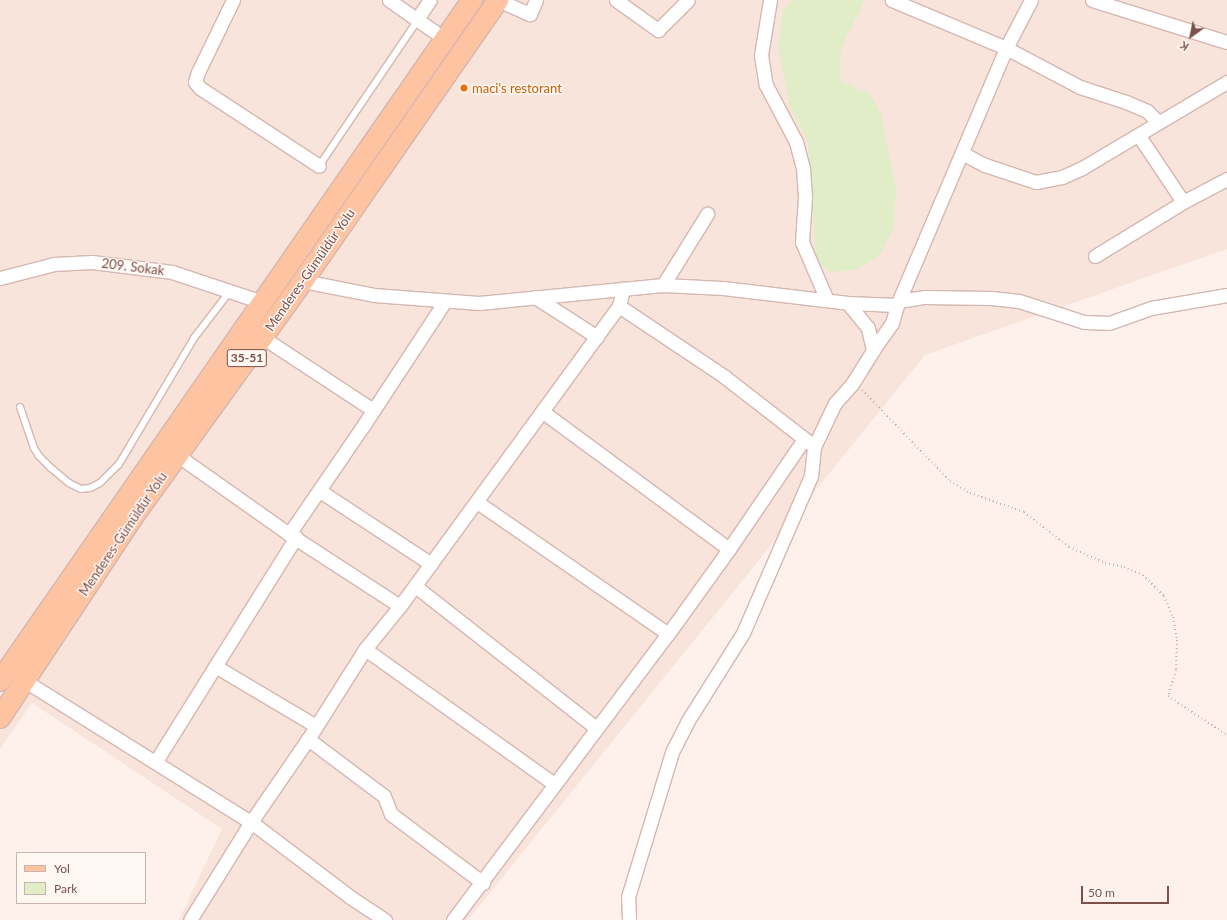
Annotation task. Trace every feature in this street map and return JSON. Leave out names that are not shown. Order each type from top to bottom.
[{"type":"main road","name":"Menderes-Gümüldür Yolu","points":[[0,681],[472,0]]},
{"type":"main road","name":"Menderes-Gümüldür Yolu","points":[[0,718],[133,517],[303,281],[498,0]]},
{"type":"street","points":[[233,0],[198,72],[195,82],[200,88],[319,166]]},
{"type":"street","points":[[389,0],[445,39]]},
{"type":"street","points":[[418,20],[430,0]]},
{"type":"street","points":[[498,0],[530,14],[536,0]]},
{"type":"street","points":[[616,0],[658,30],[688,0]]},
{"type":"street","points":[[770,0],[761,55],[766,85],[796,142],[803,168],[805,198],[802,242],[827,300]]},
{"type":"street","points":[[892,0],[1006,48],[1080,86],[1147,111],[1158,122]]},
{"type":"street","points":[[454,920],[809,443],[835,403],[852,384],[892,323],[898,303],[1006,48],[1031,0]]},
{"type":"street","points":[[1092,0],[1227,42]]},
{"type":"street","points":[[962,152],[984,165],[1036,182],[1062,177],[1082,168],[1139,136],[1158,122],[1227,82]]},
{"type":"street","points":[[1139,136],[1183,202]]},
{"type":"street","points":[[1096,256],[1183,202],[1227,179]]},
{"type":"street","points":[[663,286],[707,214]]},
{"type":"street","name":"209. Sokak","points":[[0,278],[54,264],[92,262],[172,272],[262,302]]},
{"type":"street","points":[[303,281],[374,295],[479,303],[622,288],[663,286],[723,288],[848,303],[898,303],[925,297],[991,298],[1019,301],[1084,322],[1109,323],[1151,308],[1227,295]]},
{"type":"street","points":[[190,920],[251,822],[308,739],[366,649],[400,606],[477,502],[619,306],[622,288]]},
{"type":"street","points":[[535,297],[597,337]]},
{"type":"street","points":[[156,762],[320,491],[445,301]]},
{"type":"street","points":[[848,303],[868,328],[873,350]]},
{"type":"street","points":[[619,306],[725,377],[809,443],[811,476],[743,633],[686,722],[672,752],[628,897],[629,920]]},
{"type":"street","points":[[262,337],[374,410]]},
{"type":"street","points":[[543,412],[729,549]]},
{"type":"street","points":[[177,455],[292,536],[400,606]]},
{"type":"street","points":[[320,491],[431,564]]},
{"type":"street","points":[[477,502],[668,634]]},
{"type":"street","points":[[415,586],[596,728]]},
{"type":"street","points":[[366,649],[554,784]]},
{"type":"street","points":[[215,666],[316,726]]},
{"type":"street","points":[[25,681],[251,822],[350,897],[385,920]]},
{"type":"street","points":[[308,739],[384,796],[391,814],[483,883]]},
{"type":"lane","points":[[319,166],[418,20]]},
{"type":"lane","points":[[20,407],[34,448],[39,456],[51,468],[69,483],[81,489],[90,488],[100,483],[119,464],[194,338],[230,291]]},
{"type":"path","points":[[852,384],[863,391],[950,481],[970,493],[1024,512],[1069,547],[1105,563],[1124,567],[1143,575],[1164,596],[1173,617],[1177,640],[1176,670],[1168,696],[1227,734]]},
{"type":"shaded area","points":[[0,0],[1227,0],[1227,249],[925,355],[468,920],[179,920],[222,829],[32,703],[0,749]]},
{"type":"green space","points":[[792,0],[865,0],[841,48],[840,80],[870,94],[882,116],[896,188],[894,227],[880,255],[856,270],[830,272],[816,260],[808,143],[790,106],[778,47],[783,11]]},
{"type":"place","name":"maci's restorant","points":[[464,88]]}]
